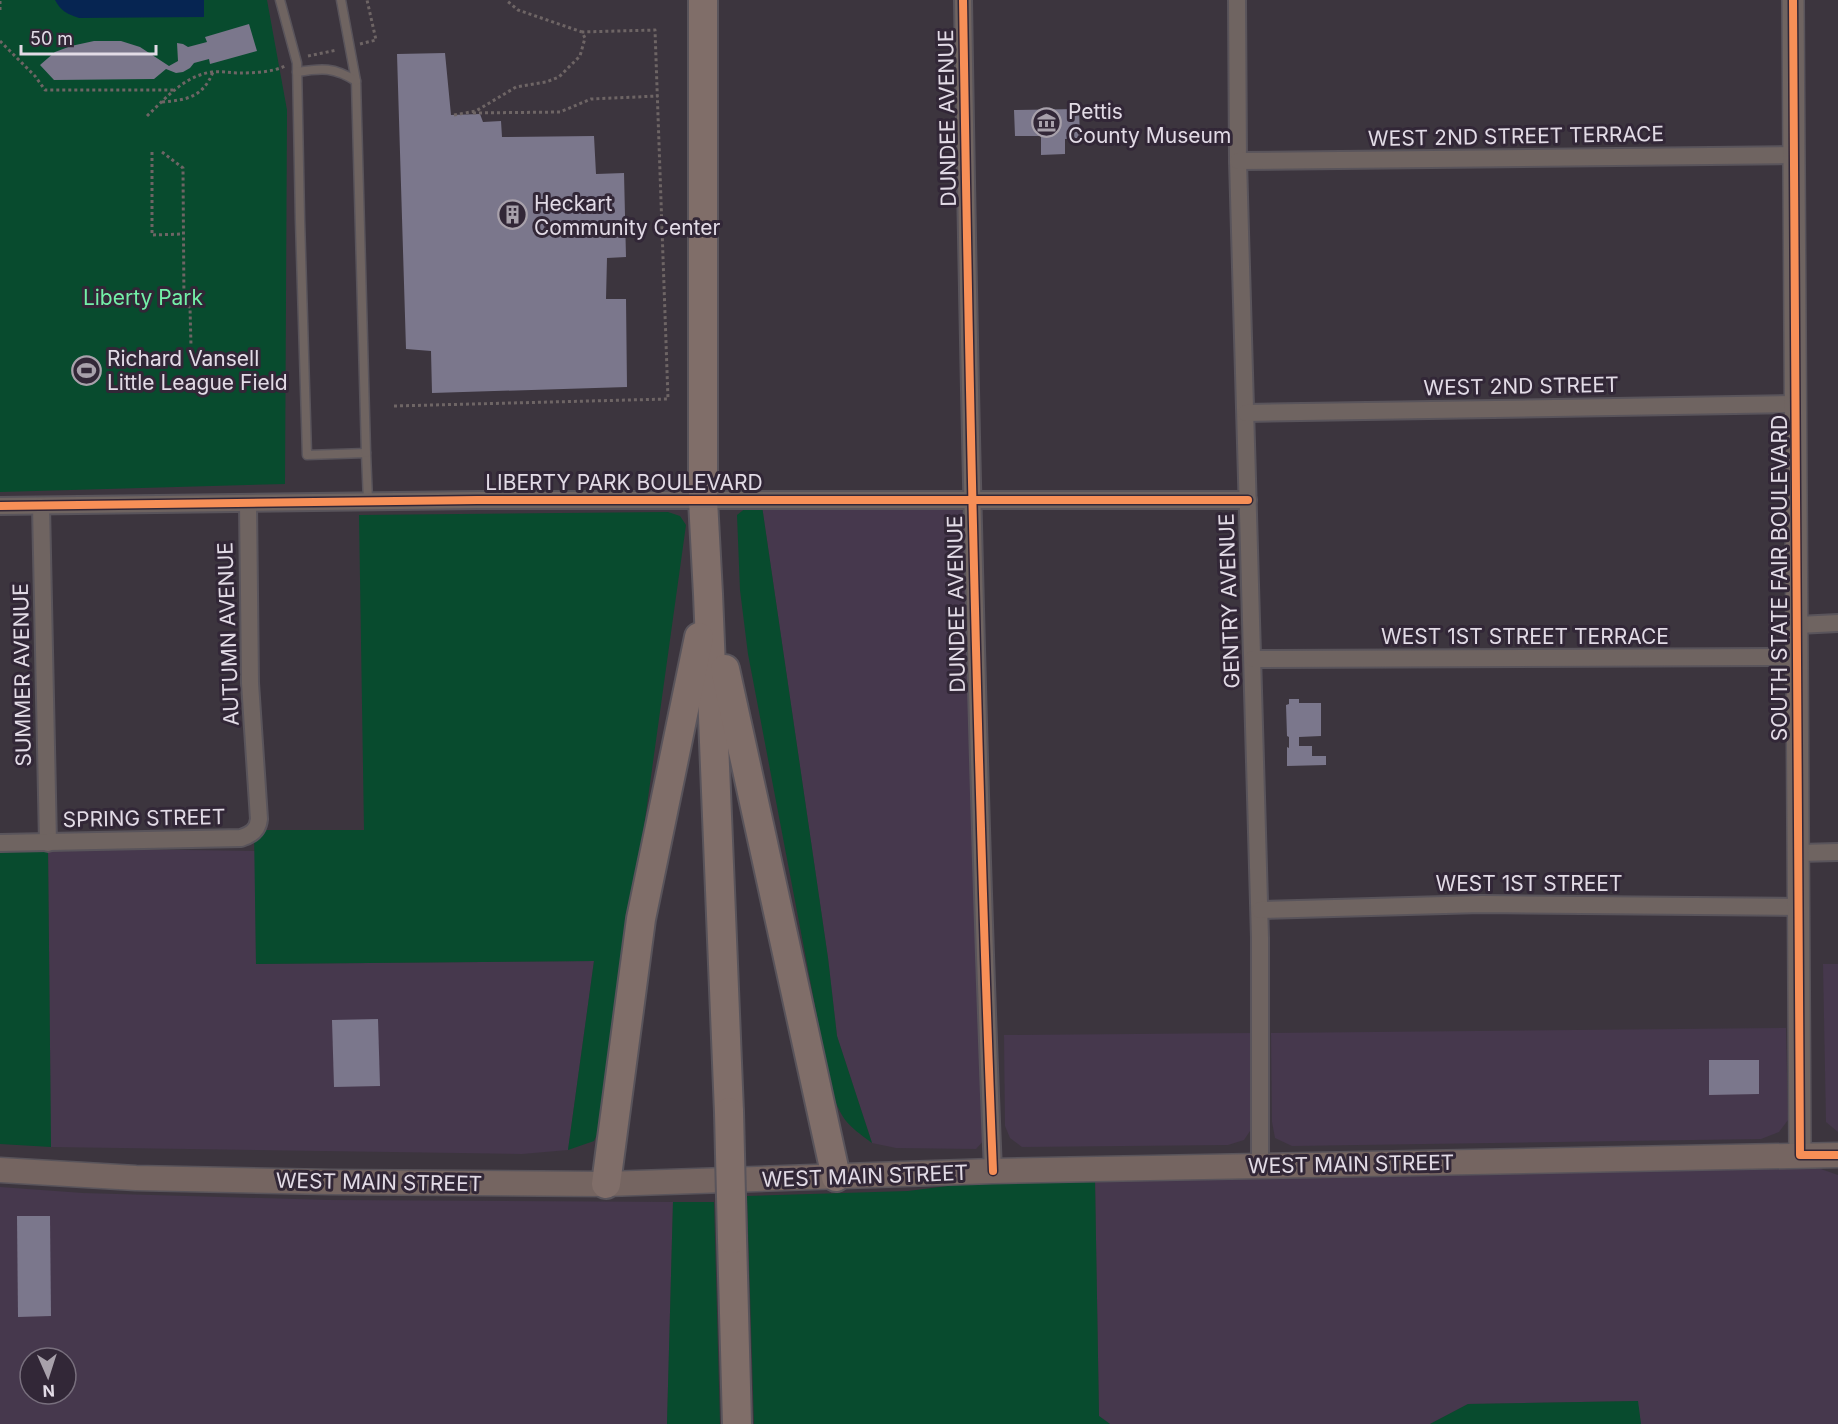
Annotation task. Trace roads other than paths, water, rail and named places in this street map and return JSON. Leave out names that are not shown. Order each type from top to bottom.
[{"type":"highway","points":[[703,0],[703,500],[729,1112],[737,1424]]},
{"type":"highway","points":[[708,594],[836,1177]]},
{"type":"highway","points":[[606,1184],[641,919],[708,594]]},
{"type":"main road","name":"WEST MAIN STREET","points":[[0,1170],[147,1178],[606,1184],[993,1171],[1838,1155]]},
{"type":"street","name":"DUNDEE AVENUE","points":[[963,0],[982,908],[993,1171]]},
{"type":"street","name":"GENTRY AVENUE","points":[[1237,0],[1238,161],[1260,910],[1260,1166]]},
{"type":"street","name":"SOUTH STATE FAIR BOULEVARD","points":[[1794,0],[1800,1155]]},
{"type":"street","name":"WEST 2ND STREET TERRACE","points":[[1238,161],[1795,155]]},
{"type":"street","name":"WEST 2ND STREET","points":[[1246,413],[1796,404]]},
{"type":"street","name":"LIBERTY PARK BOULEVARD","points":[[0,506],[368,501],[1248,500]]},
{"type":"street","name":"AUTUMN AVENUE","points":[[248,503],[250,683],[256,763]]},
{"type":"street","name":"SUMMER AVENUE","points":[[41,506],[48,843]]},
{"type":"street","points":[[1798,625],[1838,623]]},
{"type":"street","name":"WEST 1ST STREET TERRACE","points":[[1253,659],[1798,657]]},
{"type":"street","name":"SPRING STREET","points":[[0,843],[241,838],[248,836],[258,825],[259,819],[256,763]]},
{"type":"street","points":[[1798,853],[1838,852]]},
{"type":"street","name":"WEST 1ST STREET","points":[[1260,910],[1482,904],[1799,907]]},
{"type":"lane","points":[[280,0],[297,61],[307,455],[366,453]]},
{"type":"lane","points":[[341,0],[356,81],[368,501]]},
{"type":"lane","points":[[297,72],[316,69],[341,71],[356,81]]},
{"type":"water","points":[[55,0],[204,0],[204,17],[79,18],[65,12]]},
{"type":"place","name":"Pettis County Museum","points":[[1047,123]]},
{"type":"place","name":"Heckart Community Center","points":[[513,215]]},
{"type":"place","name":"Richard Vansell Little League Field","points":[[86,370]]},
{"type":"park label","name":"Liberty Park","points":[[143,297]]}]
